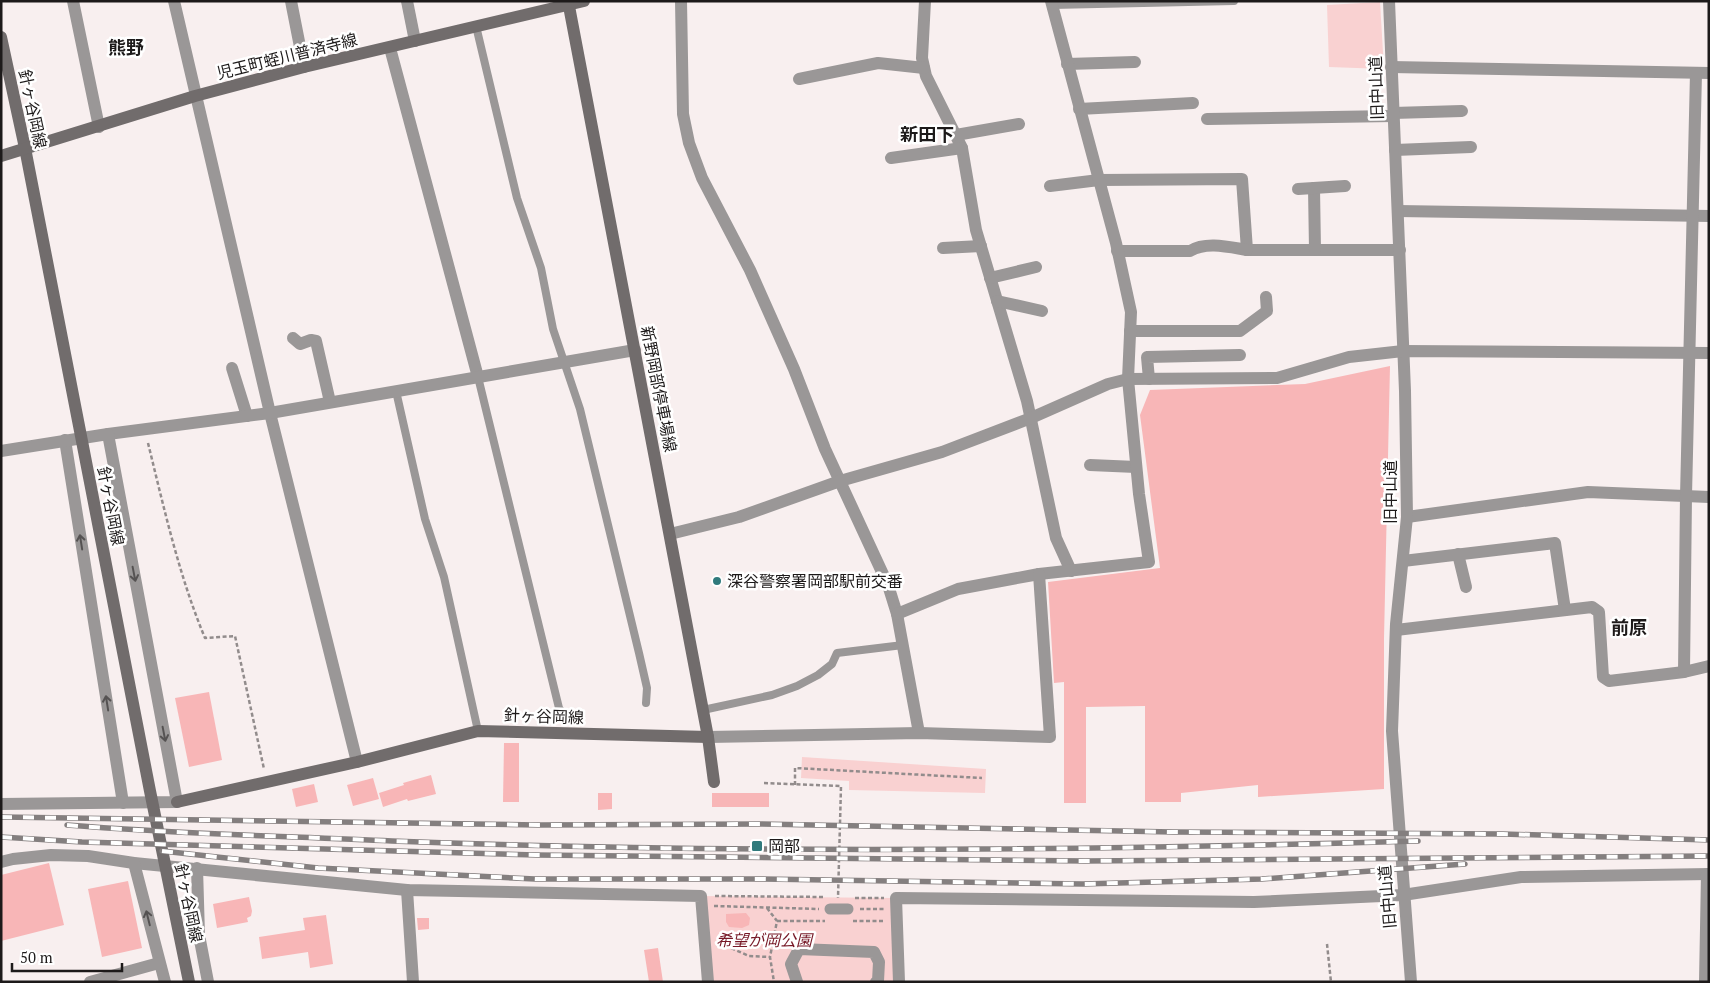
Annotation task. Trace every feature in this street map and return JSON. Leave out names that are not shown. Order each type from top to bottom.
[{"type":"main road","name":"児玉町蛭川普済寺線","points":[[1,156],[195,96],[304,67],[584,1]]},
{"type":"main road","name":"新野岡部停車場線","points":[[569,3],[703,710],[714,782]]},
{"type":"main road","name":"針ヶ谷岡線","points":[[1,37],[25,148],[80,438],[188,982]]},
{"type":"main road","name":"針ヶ谷岡線","points":[[177,802],[357,762],[478,731],[708,737]]},
{"type":"street","points":[[73,1],[99,127]]},
{"type":"street","points":[[174,1],[270,413],[357,762]]},
{"type":"street","points":[[291,1],[304,67]]},
{"type":"street","points":[[407,1],[415,41]]},
{"type":"street","points":[[681,1],[683,114],[689,143],[702,178],[750,270],[794,369],[825,449],[888,585],[897,614],[919,733]]},
{"type":"street","points":[[925,1],[922,58],[926,76],[962,148],[976,230],[1031,418],[1056,538],[1071,571]]},
{"type":"street","name":"旧中山道","points":[[1389,1],[1400,250],[1407,517],[1396,630],[1392,731],[1411,982]]},
{"type":"street","points":[[897,614],[958,589],[1039,574],[1149,562],[1136,467],[1128,380],[1131,312],[1117,251],[1051,3]]},
{"type":"street","points":[[390,48],[478,377]]},
{"type":"street","points":[[1068,64],[1135,62]]},
{"type":"street","points":[[798,78],[878,63],[924,68]]},
{"type":"street","points":[[1391,67],[1702,73],[1692,216],[1684,672]]},
{"type":"street","points":[[1080,109],[1193,103]]},
{"type":"street","points":[[1207,119],[1393,115],[1462,111]]},
{"type":"street","points":[[956,135],[1019,124]]},
{"type":"street","points":[[1395,150],[1471,147]]},
{"type":"street","points":[[891,158],[962,148]]},
{"type":"street","points":[[1050,186],[1098,180],[1242,179],[1247,250]]},
{"type":"street","points":[[1298,188],[1345,186]]},
{"type":"street","points":[[1314,188],[1315,250]]},
{"type":"street","points":[[1398,211],[1709,216]]},
{"type":"street","points":[[943,248],[981,246]]},
{"type":"street","points":[[1117,251],[1190,251],[1198,246],[1247,250],[1400,250]]},
{"type":"street","points":[[990,278],[1036,266]]},
{"type":"street","points":[[1130,331],[1240,331],[1267,311],[1266,297]]},
{"type":"street","points":[[997,300],[1042,311]]},
{"type":"street","points":[[293,338],[300,344],[311,340],[316,341],[330,402]]},
{"type":"street","points":[[1,451],[65,440],[270,413],[635,350]]},
{"type":"street","points":[[670,534],[738,517],[840,481],[942,452],[1031,418],[1108,384],[1128,380],[1278,378],[1349,358],[1403,351],[1709,353]]},
{"type":"street","points":[[1148,379],[1147,357],[1240,355]]},
{"type":"street","points":[[232,368],[247,416]]},
{"type":"street","points":[[1,804],[177,802],[108,434]]},
{"type":"street","points":[[65,440],[123,803]]},
{"type":"street","points":[[1090,465],[1136,467]]},
{"type":"street","points":[[1407,517],[1588,492],[1709,496]]},
{"type":"street","points":[[1403,561],[1555,543],[1565,610]]},
{"type":"street","points":[[1458,554],[1466,588]]},
{"type":"street","points":[[708,737],[919,733],[1050,737],[1039,574]]},
{"type":"street","points":[[1396,630],[1592,607],[1599,612],[1602,677],[1609,681],[1684,672],[1709,666]]},
{"type":"street","points":[[1,862],[51,855],[88,856],[134,863],[407,890],[701,901],[708,982]]},
{"type":"street","points":[[134,863],[164,982]]},
{"type":"street","points":[[197,868],[198,935],[208,982]]},
{"type":"street","points":[[899,982],[892,904],[1254,902],[1403,895],[1521,878],[1708,874],[1705,982]]},
{"type":"street","points":[[407,890],[413,982]]},
{"type":"street","points":[[797,982],[791,964],[799,949],[874,952],[879,962],[878,981],[876,982]]},
{"type":"street","points":[[90,982],[159,963]]},
{"type":"lane","points":[[1051,3],[1234,1]]},
{"type":"lane","points":[[476,26],[517,198],[541,268],[553,329],[580,409],[647,688],[646,703]]},
{"type":"lane","points":[[478,377],[559,708],[566,718]]},
{"type":"lane","points":[[396,391],[425,519],[444,577],[478,731]]},
{"type":"lane","points":[[703,710],[772,695],[797,686],[818,675],[832,664],[837,653],[903,645]]},
{"type":"path","points":[[145,429],[160,495],[191,602],[205,638],[235,636],[267,782]]},
{"type":"path","points":[[795,785],[795,768],[982,778]]},
{"type":"path","points":[[764,783],[841,786],[841,905]]},
{"type":"path","points":[[701,901],[841,905],[892,904]]},
{"type":"path","points":[[701,901],[767,908],[807,909]]},
{"type":"path","points":[[873,909],[892,904]]},
{"type":"path","points":[[767,908],[777,921],[770,957],[774,982]]},
{"type":"path","points":[[705,943],[724,945],[749,956],[770,957]]},
{"type":"path","points":[[1327,944],[1331,982]]},
{"type":"green space","points":[[1380,2],[1384,69],[1329,67],[1327,5]]},
{"type":"green space","points":[[802,757],[986,769],[985,793],[849,790],[849,781],[801,778]]},
{"type":"green space","name":"希望が岡公園","points":[[701,896],[896,898],[899,982],[707,982]]},
{"type":"building","points":[[1390,366],[1384,639],[1384,789],[1258,797],[1258,785],[1181,793],[1181,802],[1145,802],[1145,706],[1086,707],[1086,803],[1064,803],[1064,682],[1054,683],[1048,582],[1160,568],[1140,415],[1150,390],[1305,384]]},
{"type":"building","points":[[209,692],[222,760],[189,767],[175,698]]},
{"type":"building","points":[[504,743],[519,743],[519,802],[503,802]]},
{"type":"building","points":[[431,775],[436,794],[408,801],[407,799],[383,807],[379,793],[404,785],[403,783]]},
{"type":"building","points":[[373,778],[379,799],[353,806],[347,785]]},
{"type":"building","points":[[314,784],[318,802],[296,807],[292,789]]},
{"type":"building","points":[[598,793],[612,793],[612,809],[598,810]]},
{"type":"building","points":[[712,793],[769,793],[769,807],[712,807]]},
{"type":"building","points":[[49,863],[64,925],[1,941],[1,875]]},
{"type":"building","points":[[128,881],[142,948],[102,957],[88,889]]},
{"type":"building","points":[[249,897],[252,911],[251,916],[247,918],[248,922],[217,928],[213,904]]},
{"type":"building","points":[[746,913],[750,918],[749,925],[742,928],[729,927],[726,922],[726,914]]},
{"type":"building","points":[[326,915],[333,964],[310,968],[308,952],[262,959],[259,937],[305,930],[303,918]]},
{"type":"building","points":[[417,918],[429,918],[429,929],[418,930]]},
{"type":"building","points":[[658,948],[663,982],[649,982],[644,950]]},
{"type":"railway","points":[[1,817],[538,825],[761,824],[1173,832],[1503,834],[1709,840]]},
{"type":"railway","points":[[67,825],[189,833],[649,848],[1034,849],[1418,841]]},
{"type":"railway","points":[[1,837],[82,842],[536,855],[1085,861],[1709,856]]},
{"type":"railway","points":[[162,851],[318,868],[535,879],[763,879],[1083,884],[1262,879],[1465,864]]},
{"type":"place","name":"深谷警察署岡部駅前交番","points":[[717,581]]},
{"type":"place","name":"岡部","points":[[757,846]]},
{"type":"district","name":"熊野","points":[[126,47]]},
{"type":"district","name":"新田下","points":[[927,134]]},
{"type":"district","name":"前原","points":[[1629,627]]}]
